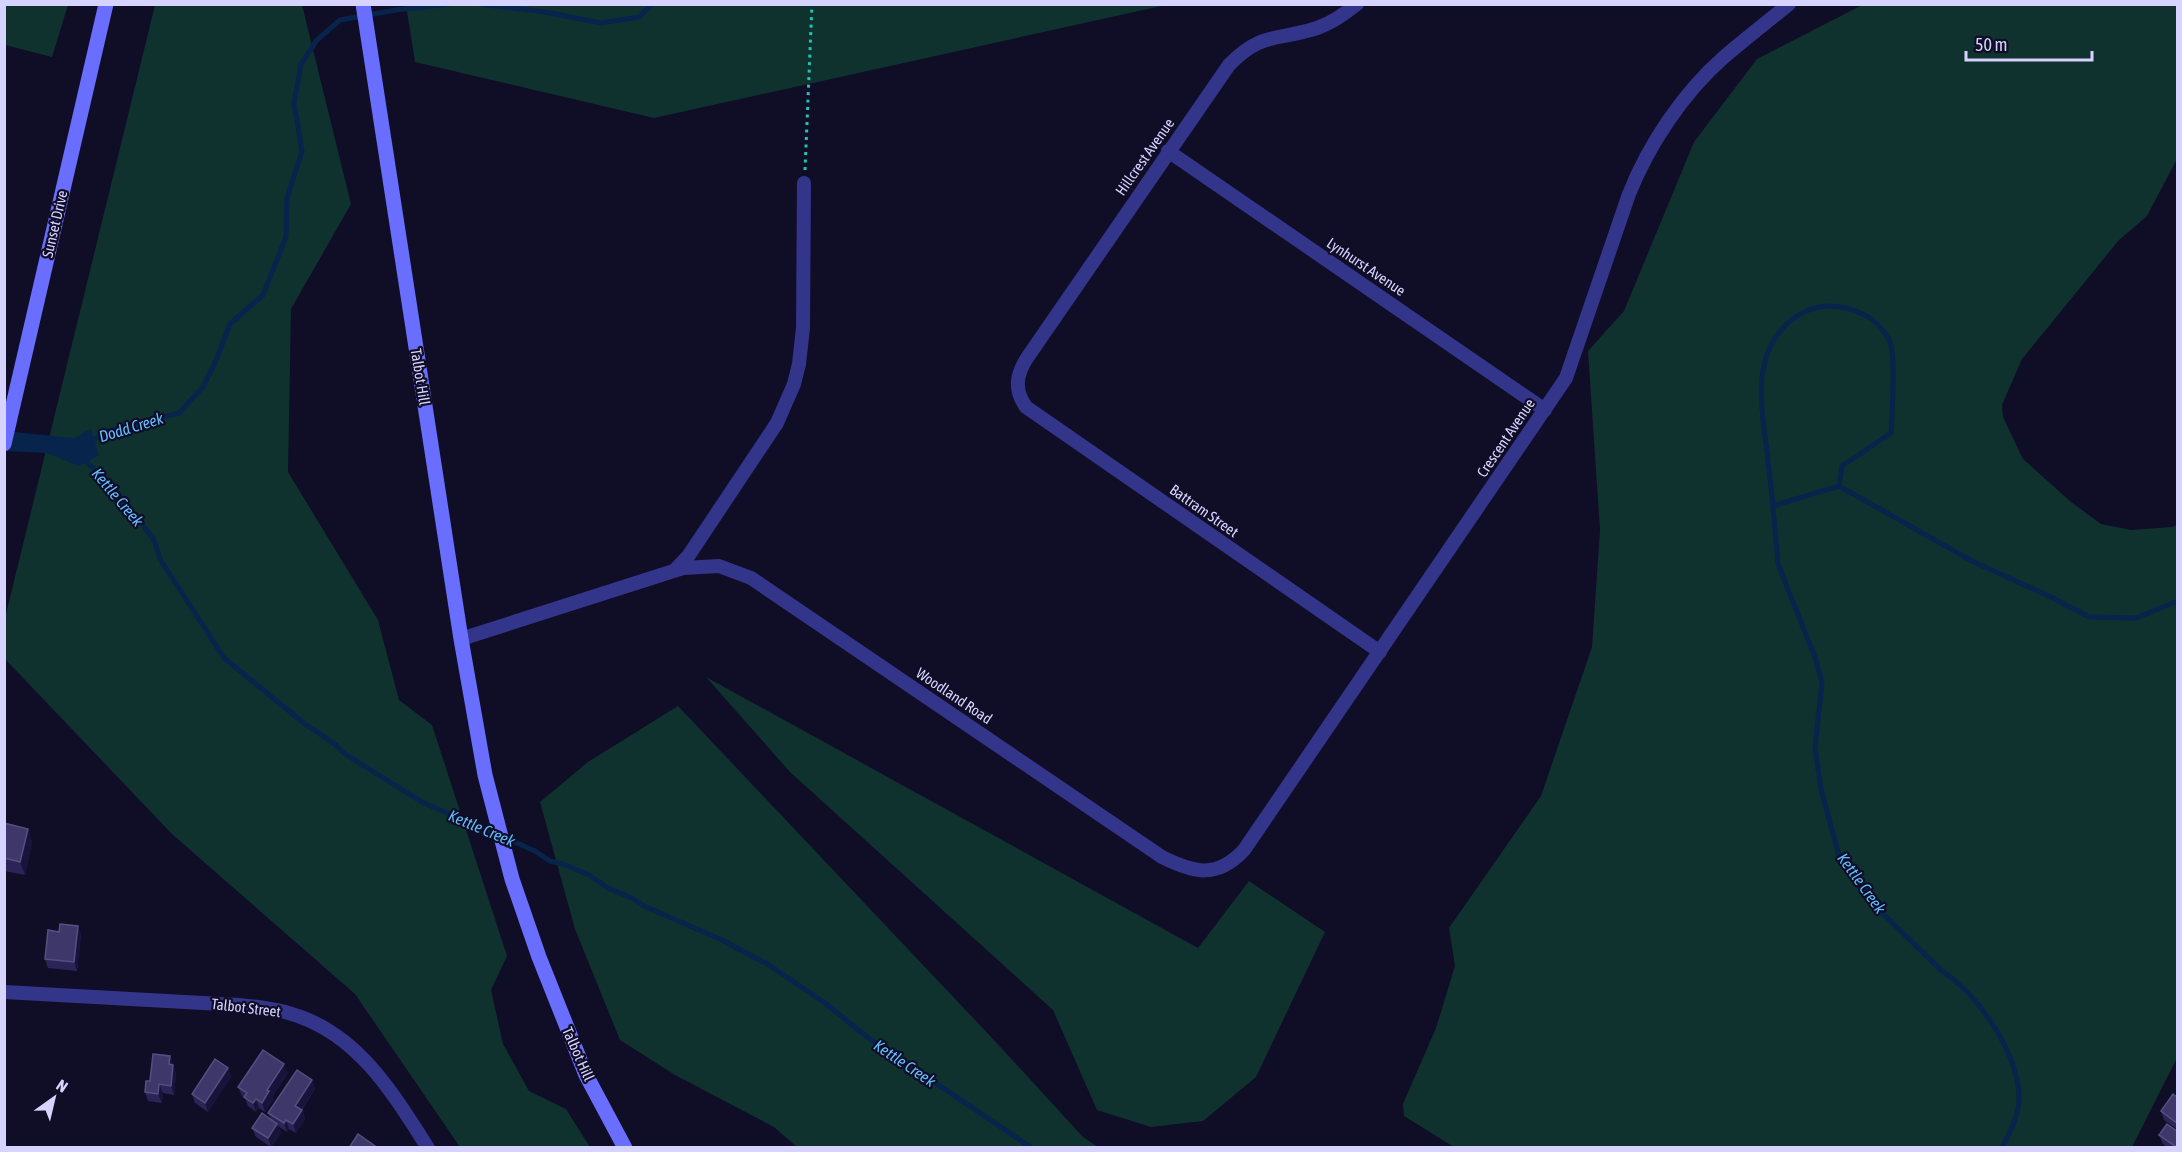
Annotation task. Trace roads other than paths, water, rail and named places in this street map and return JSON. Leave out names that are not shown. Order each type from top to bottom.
[{"type":"main road","name":"Sunset Drive","points":[[4,444],[106,4]]},
{"type":"main road","name":"Talbot Hill","points":[[363,4],[461,639],[487,784],[512,879],[539,957],[586,1075],[625,1148]]},
{"type":"street","name":"Hillcrest Avenue","points":[[1017,391],[1019,374],[1027,358],[1229,65],[1248,48],[1268,38],[1317,28],[1338,18],[1357,4]]},
{"type":"street","name":"Crescent Avenue","points":[[1208,871],[1228,865],[1244,850],[1566,378],[1629,194],[1652,148],[1674,114],[1722,58],[1789,4]]},
{"type":"street","name":"Lynhurst Avenue","points":[[1168,151],[1545,410]]},
{"type":"street","points":[[675,570],[689,555],[773,429],[792,390],[799,364],[803,328],[804,183]]},
{"type":"street","name":"Battram Street","points":[[1017,391],[1026,407],[1380,652]]},
{"type":"street","name":"Woodland Road","points":[[461,639],[675,570],[701,565],[719,566],[751,578],[1162,857],[1184,868],[1208,871]]},
{"type":"street","name":"Talbot Street","points":[[4,992],[239,1005],[298,1016],[328,1029],[358,1054],[392,1092],[428,1148]]},
{"type":"water","name":"Kettle Creek","points":[[91,429],[99,455],[79,466],[47,453],[5,451],[5,431],[74,438]]},
{"type":"waterway","name":"Dodd Creek","points":[[89,442],[117,428],[179,413],[203,387],[230,324],[263,295],[286,237],[287,198],[302,151],[294,103],[301,64],[317,40],[340,20],[396,10],[450,4]]},
{"type":"waterway","name":"Dodd Creek","points":[[479,4],[545,12],[601,23],[639,17],[652,4]]},
{"type":"waterway","name":"Kettle Creek","points":[[1773,506],[1761,399],[1765,359],[1777,335],[1786,325],[1807,311],[1831,306],[1858,312],[1877,324],[1890,342],[1893,359],[1891,433],[1842,466],[1839,486]]},
{"type":"waterway","name":"Kettle Creek","points":[[84,459],[123,499],[154,540],[160,559],[224,658],[345,754],[422,802],[497,835]]},
{"type":"waterway","name":"Kettle Creek","points":[[2002,1148],[2015,1118],[2019,1099],[2012,1063],[1994,1027],[1970,995],[1879,910],[1839,856],[1821,789],[1815,748],[1822,683],[1815,657],[1778,564],[1773,506],[1839,486],[1974,562],[2089,617],[2136,618],[2178,601]]},
{"type":"waterway","name":"Kettle Creek","points":[[506,838],[535,851],[550,861],[589,875],[608,888],[722,940],[769,965],[825,1003],[867,1037],[1032,1148]]}]
